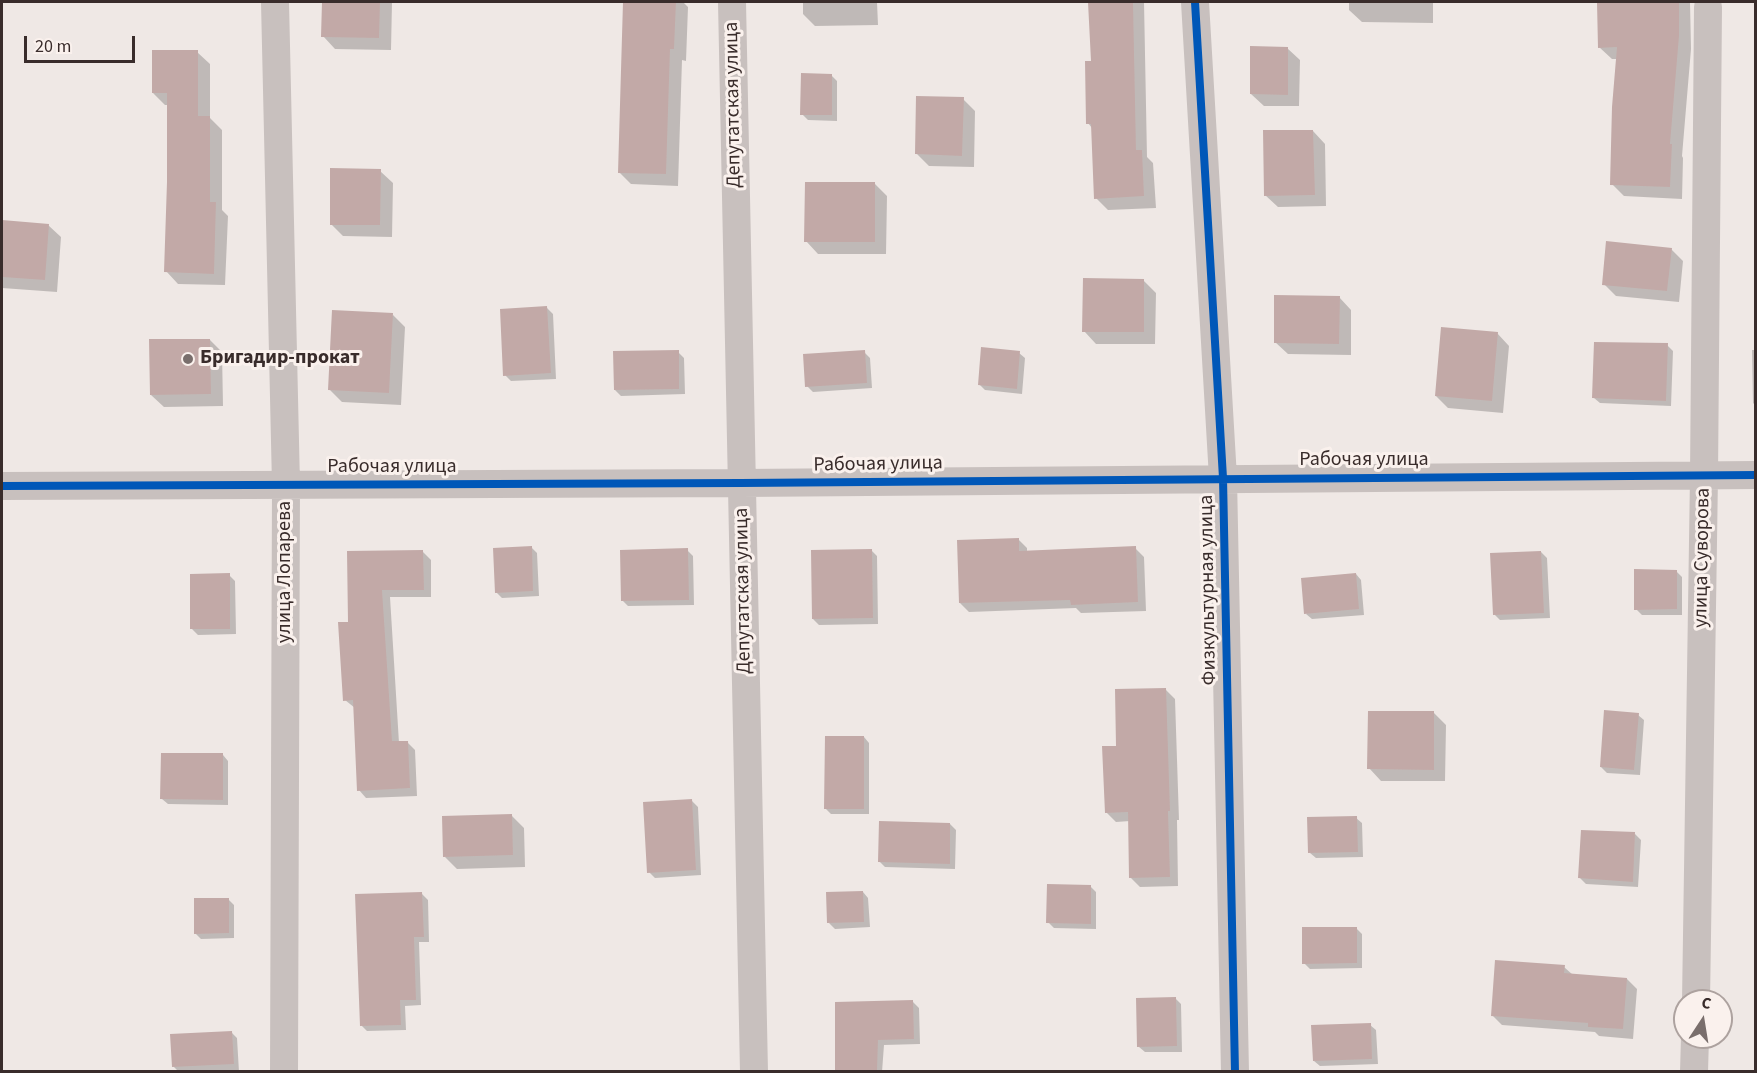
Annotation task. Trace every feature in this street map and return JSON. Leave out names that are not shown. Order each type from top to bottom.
[{"type":"street","name":"улица Лопарева","points":[[275,2],[286,485],[284,1071]]},
{"type":"street","name":"Депутатская улица","points":[[732,2],[754,1071]]},
{"type":"street","name":"Физкультурная улица","points":[[1195,2],[1223,478],[1235,1071]]},
{"type":"street","name":"улица Суворова","points":[[1696,989],[1708,7]]},
{"type":"street","name":"Рабочая улица","points":[[2,486],[1755,475]]},
{"type":"street","points":[[1694,1071],[1695,1049]]},
{"type":"building","points":[[322,2],[380,2],[379,38],[321,37]]},
{"type":"building","points":[[623,2],[676,2],[674,49],[670,49],[666,174],[618,173]]},
{"type":"building","points":[[1088,2],[1133,2],[1136,150],[1142,150],[1144,196],[1094,199],[1091,124],[1086,124],[1085,61],[1091,61]]},
{"type":"building","points":[[1597,2],[1679,2],[1679,36],[1670,144],[1672,144],[1670,187],[1610,185],[1612,107],[1617,47],[1598,48]]},
{"type":"building","points":[[1250,46],[1288,47],[1288,95],[1250,94]]},
{"type":"building","points":[[152,50],[198,50],[198,116],[210,116],[210,202],[216,202],[214,274],[164,272],[167,93],[152,93]]},
{"type":"building","points":[[801,73],[832,74],[832,115],[800,115]]},
{"type":"building","points":[[916,96],[964,97],[962,156],[915,154]]},
{"type":"building","points":[[1263,130],[1313,130],[1315,195],[1264,196]]},
{"type":"building","points":[[330,168],[381,169],[380,225],[330,225]]},
{"type":"building","points":[[805,182],[875,182],[875,242],[804,242]]},
{"type":"building","points":[[2,220],[49,224],[45,280],[2,277]]},
{"type":"building","points":[[1606,241],[1672,248],[1667,291],[1602,285]]},
{"type":"building","points":[[1083,278],[1144,279],[1144,332],[1082,332]]},
{"type":"building","points":[[1274,295],[1340,296],[1339,344],[1274,343]]},
{"type":"building","points":[[547,306],[551,373],[503,376],[500,309]]},
{"type":"building","points":[[332,310],[393,313],[389,393],[328,390]]},
{"type":"building","points":[[1441,327],[1498,332],[1492,401],[1435,396]]},
{"type":"building","points":[[149,339],[210,339],[211,394],[150,395]]},
{"type":"building","points":[[1594,342],[1668,343],[1666,401],[1592,398]]},
{"type":"building","points":[[981,347],[1020,351],[1017,389],[978,385]]},
{"type":"building","points":[[679,350],[679,389],[614,390],[613,351]]},
{"type":"building","points":[[865,350],[867,383],[805,387],[803,354]]},
{"type":"building","points":[[1019,538],[1019,551],[1136,546],[1138,602],[1071,605],[1070,600],[959,603],[957,540]]},
{"type":"building","points":[[532,546],[533,591],[495,593],[493,548]]},
{"type":"building","points":[[688,548],[689,600],[621,601],[620,550]]},
{"type":"building","points":[[872,549],[873,618],[812,619],[811,550]]},
{"type":"building","points":[[423,550],[424,590],[382,590],[392,741],[408,741],[410,788],[357,791],[353,700],[343,701],[338,622],[348,622],[347,551]]},
{"type":"building","points":[[1541,551],[1544,613],[1493,615],[1490,553]]},
{"type":"building","points":[[1634,569],[1677,570],[1677,609],[1634,610]]},
{"type":"building","points":[[230,573],[230,629],[190,629],[190,574]]},
{"type":"building","points":[[1356,573],[1359,609],[1304,614],[1301,578]]},
{"type":"building","points":[[1166,688],[1170,877],[1129,878],[1128,812],[1105,813],[1102,746],[1116,746],[1115,689]]},
{"type":"building","points":[[1604,710],[1639,713],[1634,770],[1600,767]]},
{"type":"building","points":[[1368,711],[1434,711],[1434,770],[1367,769]]},
{"type":"building","points":[[825,736],[864,736],[864,809],[824,809]]},
{"type":"building","points":[[161,753],[223,753],[223,800],[160,799]]},
{"type":"building","points":[[692,799],[696,870],[647,873],[643,802]]},
{"type":"building","points":[[512,814],[513,855],[443,857],[442,816]]},
{"type":"building","points":[[1357,816],[1358,852],[1308,853],[1307,817]]},
{"type":"building","points":[[879,821],[950,823],[950,864],[878,862]]},
{"type":"building","points":[[1581,830],[1635,832],[1633,882],[1578,878]]},
{"type":"building","points":[[1047,884],[1091,885],[1091,924],[1046,923]]},
{"type":"building","points":[[863,891],[864,922],[827,923],[826,892]]},
{"type":"building","points":[[422,892],[424,937],[414,937],[416,1000],[400,1000],[401,1025],[360,1026],[355,894]]},
{"type":"building","points":[[194,898],[229,898],[229,933],[194,934]]},
{"type":"building","points":[[1302,927],[1357,927],[1357,963],[1302,964]]},
{"type":"building","points":[[1495,960],[1565,965],[1564,973],[1627,978],[1623,1029],[1588,1027],[1588,1023],[1491,1016]]},
{"type":"building","points":[[1176,997],[1177,1046],[1137,1047],[1136,998]]},
{"type":"building","points":[[913,1000],[914,1039],[878,1040],[877,1071],[835,1071],[835,1002]]},
{"type":"building","points":[[1371,1023],[1372,1059],[1313,1061],[1311,1025]]},
{"type":"building","points":[[232,1031],[234,1064],[172,1067],[170,1034]]},
{"type":"cycle path","points":[[1195,2],[1223,478],[1235,1072]]},
{"type":"cycle path","points":[[2,486],[1756,475]]},
{"type":"place","name":"Бригадир-прокат","points":[[188,359]]}]
